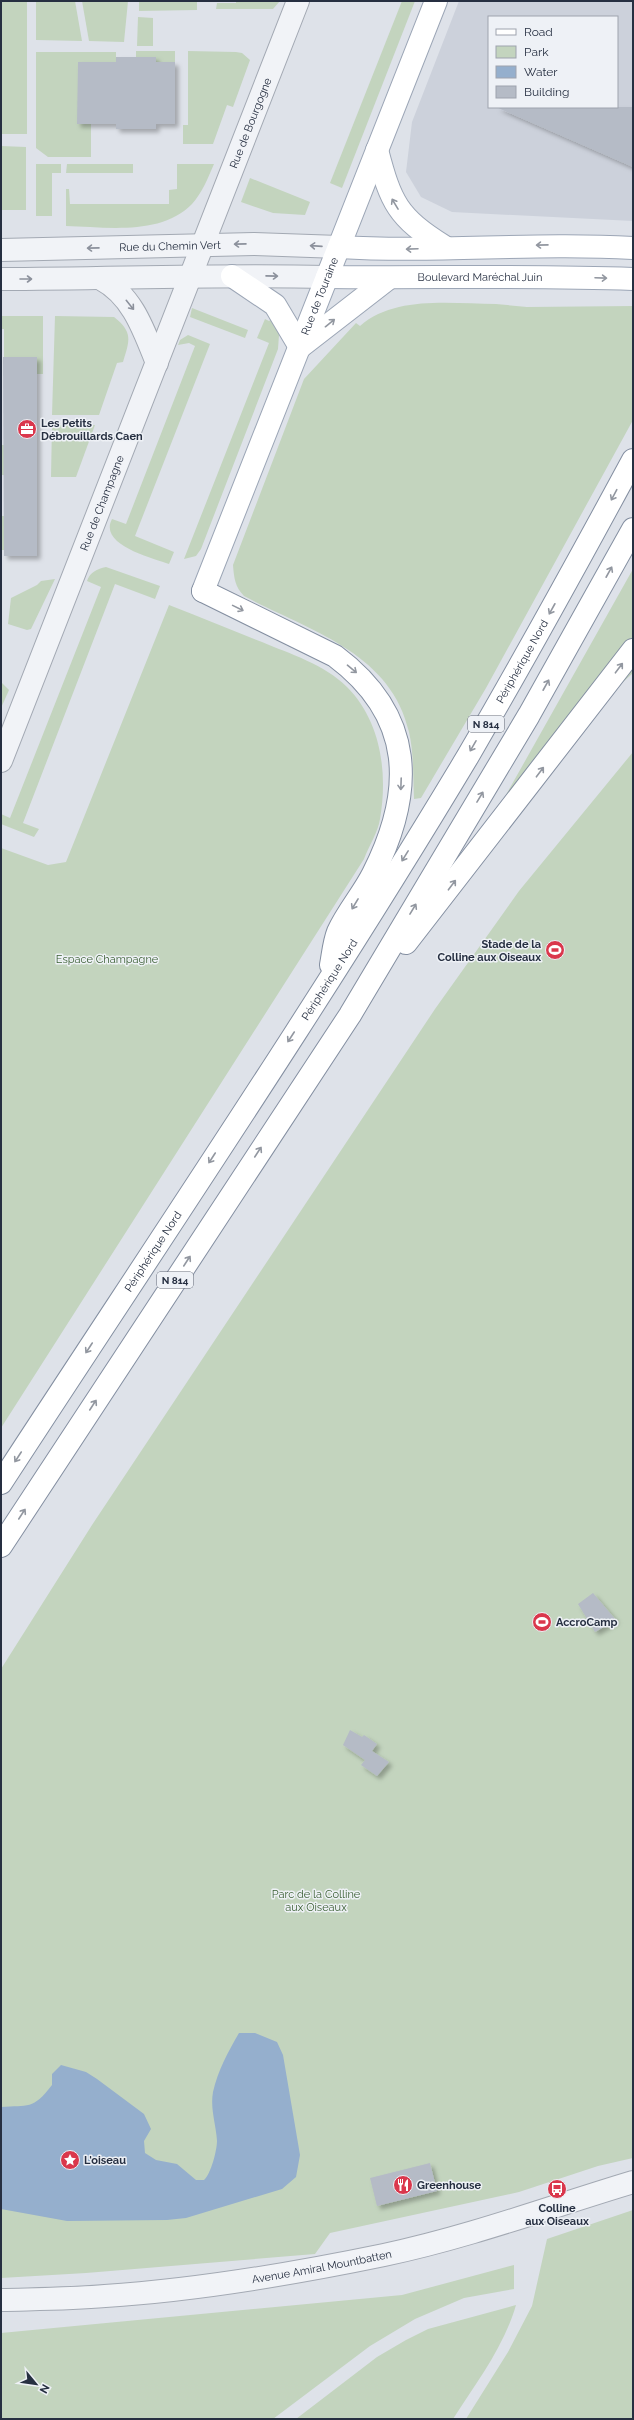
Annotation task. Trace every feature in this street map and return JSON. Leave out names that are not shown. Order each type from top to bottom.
[{"type":"main road","name":"Rue de Touraine","points":[[327,981],[338,932],[372,875],[392,832],[401,794],[402,774],[394,728],[372,689],[355,671],[335,656],[203,591],[436,1]]},
{"type":"main road","points":[[377,150],[390,194],[401,213],[416,228],[445,248]]},
{"type":"main road","points":[[339,247],[377,249],[581,244],[633,248]]},
{"type":"main road","points":[[232,276],[275,305],[300,347],[389,278]]},
{"type":"main road","name":"Boulevard Maréchal Juin","points":[[327,277],[389,278],[569,276],[633,279]]},
{"type":"main road","name":"Périphérique Nord","points":[[1,1483],[327,981],[467,757],[553,607],[633,460]]},
{"type":"main road","name":"N 814","points":[[1,1546],[350,1015],[529,715],[633,529]]},
{"type":"main road","points":[[350,1015],[633,650]]},
{"type":"street","name":"Rue de Bourgogne","points":[[202,245],[298,1]]},
{"type":"street","name":"Rue du Chemin Vert","points":[[1,250],[293,244],[339,247]]},
{"type":"street","name":"Rue de Champagne","points":[[1,761],[202,245]]},
{"type":"street","points":[[1,279],[101,279],[190,275],[327,277]]},
{"type":"street","points":[[101,279],[113,286],[134,310],[157,363]]},
{"type":"street","name":"Avenue Amiral Mountbatten","points":[[1,2300],[105,2296],[280,2275],[385,2254],[556,2208],[633,2182]]},
{"type":"shaded area","points":[[459,1],[633,1],[633,221],[452,212],[421,197],[406,172],[412,122]]},
{"type":"green space","points":[[1,1],[27,1],[27,134],[1,134]]},
{"type":"green space","points":[[36,1],[75,1],[82,41],[36,40]]},
{"type":"green space","points":[[82,1],[128,1],[124,42],[89,41]]},
{"type":"green space","points":[[139,1],[197,1],[197,10],[139,11]]},
{"type":"green space","points":[[236,1],[280,1],[273,9],[216,9],[217,3],[236,3]]},
{"type":"green space","points":[[402,1],[415,1],[342,188],[330,183]]},
{"type":"green space","points":[[138,17],[153,18],[153,46],[137,46]]},
{"type":"green space","points":[[136,51],[175,51],[175,62],[156,62],[136,57]]},
{"type":"green space","points":[[188,51],[236,52],[242,53],[250,60],[233,107],[227,105],[213,144],[183,144],[183,125],[188,125]]},
{"type":"green space","points":[[36,52],[116,52],[116,62],[91,124],[91,157],[48,157],[36,148]]},
{"type":"green space","points":[[1,146],[26,147],[26,210],[1,210]]},
{"type":"green space","points":[[36,164],[61,164],[61,173],[52,173],[52,216],[36,216]]},
{"type":"green space","points":[[67,164],[133,164],[133,173],[66,173]]},
{"type":"green space","points":[[177,164],[214,164],[199,195],[192,204],[179,214],[165,221],[132,227],[115,228],[66,226],[66,189],[69,189],[70,204],[169,204],[169,190],[177,189]]},
{"type":"green space","points":[[250,178],[310,202],[305,215],[273,213],[241,202]]},
{"type":"green space","points":[[425,303],[496,304],[527,307],[633,306],[633,420],[486,688],[421,798],[414,799],[411,740],[399,705],[385,682],[366,663],[344,647],[320,633],[244,596],[236,582],[233,565],[304,379],[356,323],[360,326],[374,316],[390,309],[407,305]]},
{"type":"green space","points":[[192,308],[248,330],[245,338],[190,317]]},
{"type":"green space","points":[[1,316],[43,316],[43,374],[37,374],[37,357],[4,357],[4,329],[1,329]]},
{"type":"green space","points":[[55,316],[114,317],[120,322],[127,332],[128,342],[123,362],[117,363],[99,415],[52,415]]},
{"type":"green space","points":[[275,316],[280,321],[278,349],[201,549],[196,556],[184,559],[269,343],[257,338],[265,319],[269,321]]},
{"type":"green space","points":[[188,335],[210,344],[135,536],[174,552],[169,564],[129,549],[113,536],[110,528],[112,519],[126,524],[195,346],[189,343],[178,345],[180,340]]},
{"type":"green space","points":[[52,425],[95,425],[76,477],[51,477]]},
{"type":"green space","points":[[1,445],[4,445],[4,475],[1,475]]},
{"type":"green space","points":[[1,516],[4,516],[4,550],[1,550]]},
{"type":"green space","points":[[106,567],[160,586],[155,599],[115,584],[23,823],[39,829],[34,837],[1,824],[1,814],[10,818],[101,587],[87,581],[88,578],[94,571]]},
{"type":"green space","points":[[633,569],[633,673],[560,739],[502,802]]},
{"type":"green space","points":[[55,579],[31,629],[27,630],[8,624],[11,598],[37,585],[41,581]]},
{"type":"green space","name":"Espace Champagne","points":[[169,605],[306,660],[328,672],[347,687],[359,701],[368,716],[379,748],[383,784],[379,824],[364,859],[1,1428],[1,848],[48,865],[66,862]]},
{"type":"green space","points":[[1,682],[9,690],[1,708]]},
{"type":"green space","name":"Parc de la Colline aux Oiseaux","points":[[633,752],[633,2158],[598,2166],[519,2192],[330,2233],[315,2254],[86,2273],[1,2278],[1,1669],[92,1525],[435,1009],[519,891]]},
{"type":"green space","points":[[633,2210],[633,2419],[466,2419],[508,2352],[532,2306],[547,2239]]},
{"type":"green space","points":[[514,2265],[514,2289],[464,2298],[415,2319],[370,2346],[273,2419],[1,2419],[1,2333],[402,2295]]},
{"type":"green space","points":[[516,2305],[511,2320],[497,2350],[453,2419],[296,2419],[377,2357],[406,2340],[428,2329]]},
{"type":"water","points":[[239,2033],[255,2033],[277,2042],[283,2055],[300,2155],[296,2177],[282,2189],[186,2218],[167,2220],[67,2221],[1,2209],[1,2107],[30,2105],[40,2099],[52,2085],[52,2074],[61,2065],[86,2072],[144,2114],[151,2129],[144,2141],[145,2153],[156,2160],[177,2164],[196,2180],[204,2180],[207,2177],[211,2167],[217,2145],[212,2104],[213,2092],[227,2054]]},
{"type":"building","points":[[116,57],[156,57],[156,62],[175,62],[175,124],[156,124],[156,129],[116,129],[116,124],[77,124],[78,62],[116,62]]},
{"type":"building","points":[[633,107],[633,167],[498,108]]},
{"type":"building","points":[[3,357],[37,357],[37,556],[4,556]]},
{"type":"building","points":[[593,1593],[616,1620],[595,1632],[578,1604]]},
{"type":"building","points":[[350,1730],[362,1737],[364,1735],[377,1744],[372,1751],[389,1762],[377,1776],[361,1765],[365,1760],[343,1745]]},
{"type":"building","name":"Greenhouse","points":[[430,2163],[437,2191],[377,2206],[370,2178]]},
{"type":"place","name":"Les Petits Débrouillards Caen","points":[[27,429]]},
{"type":"place","name":"Stade de la Colline aux Oiseaux","points":[[555,950]]},
{"type":"place","name":"AccroCamp","points":[[542,1622]]},
{"type":"place","name":"L'oiseau","points":[[70,2160]]},
{"type":"place","name":"Greenhouse","points":[[403,2185]]},
{"type":"place","name":"Colline aux Oiseaux","points":[[557,2189]]}]
